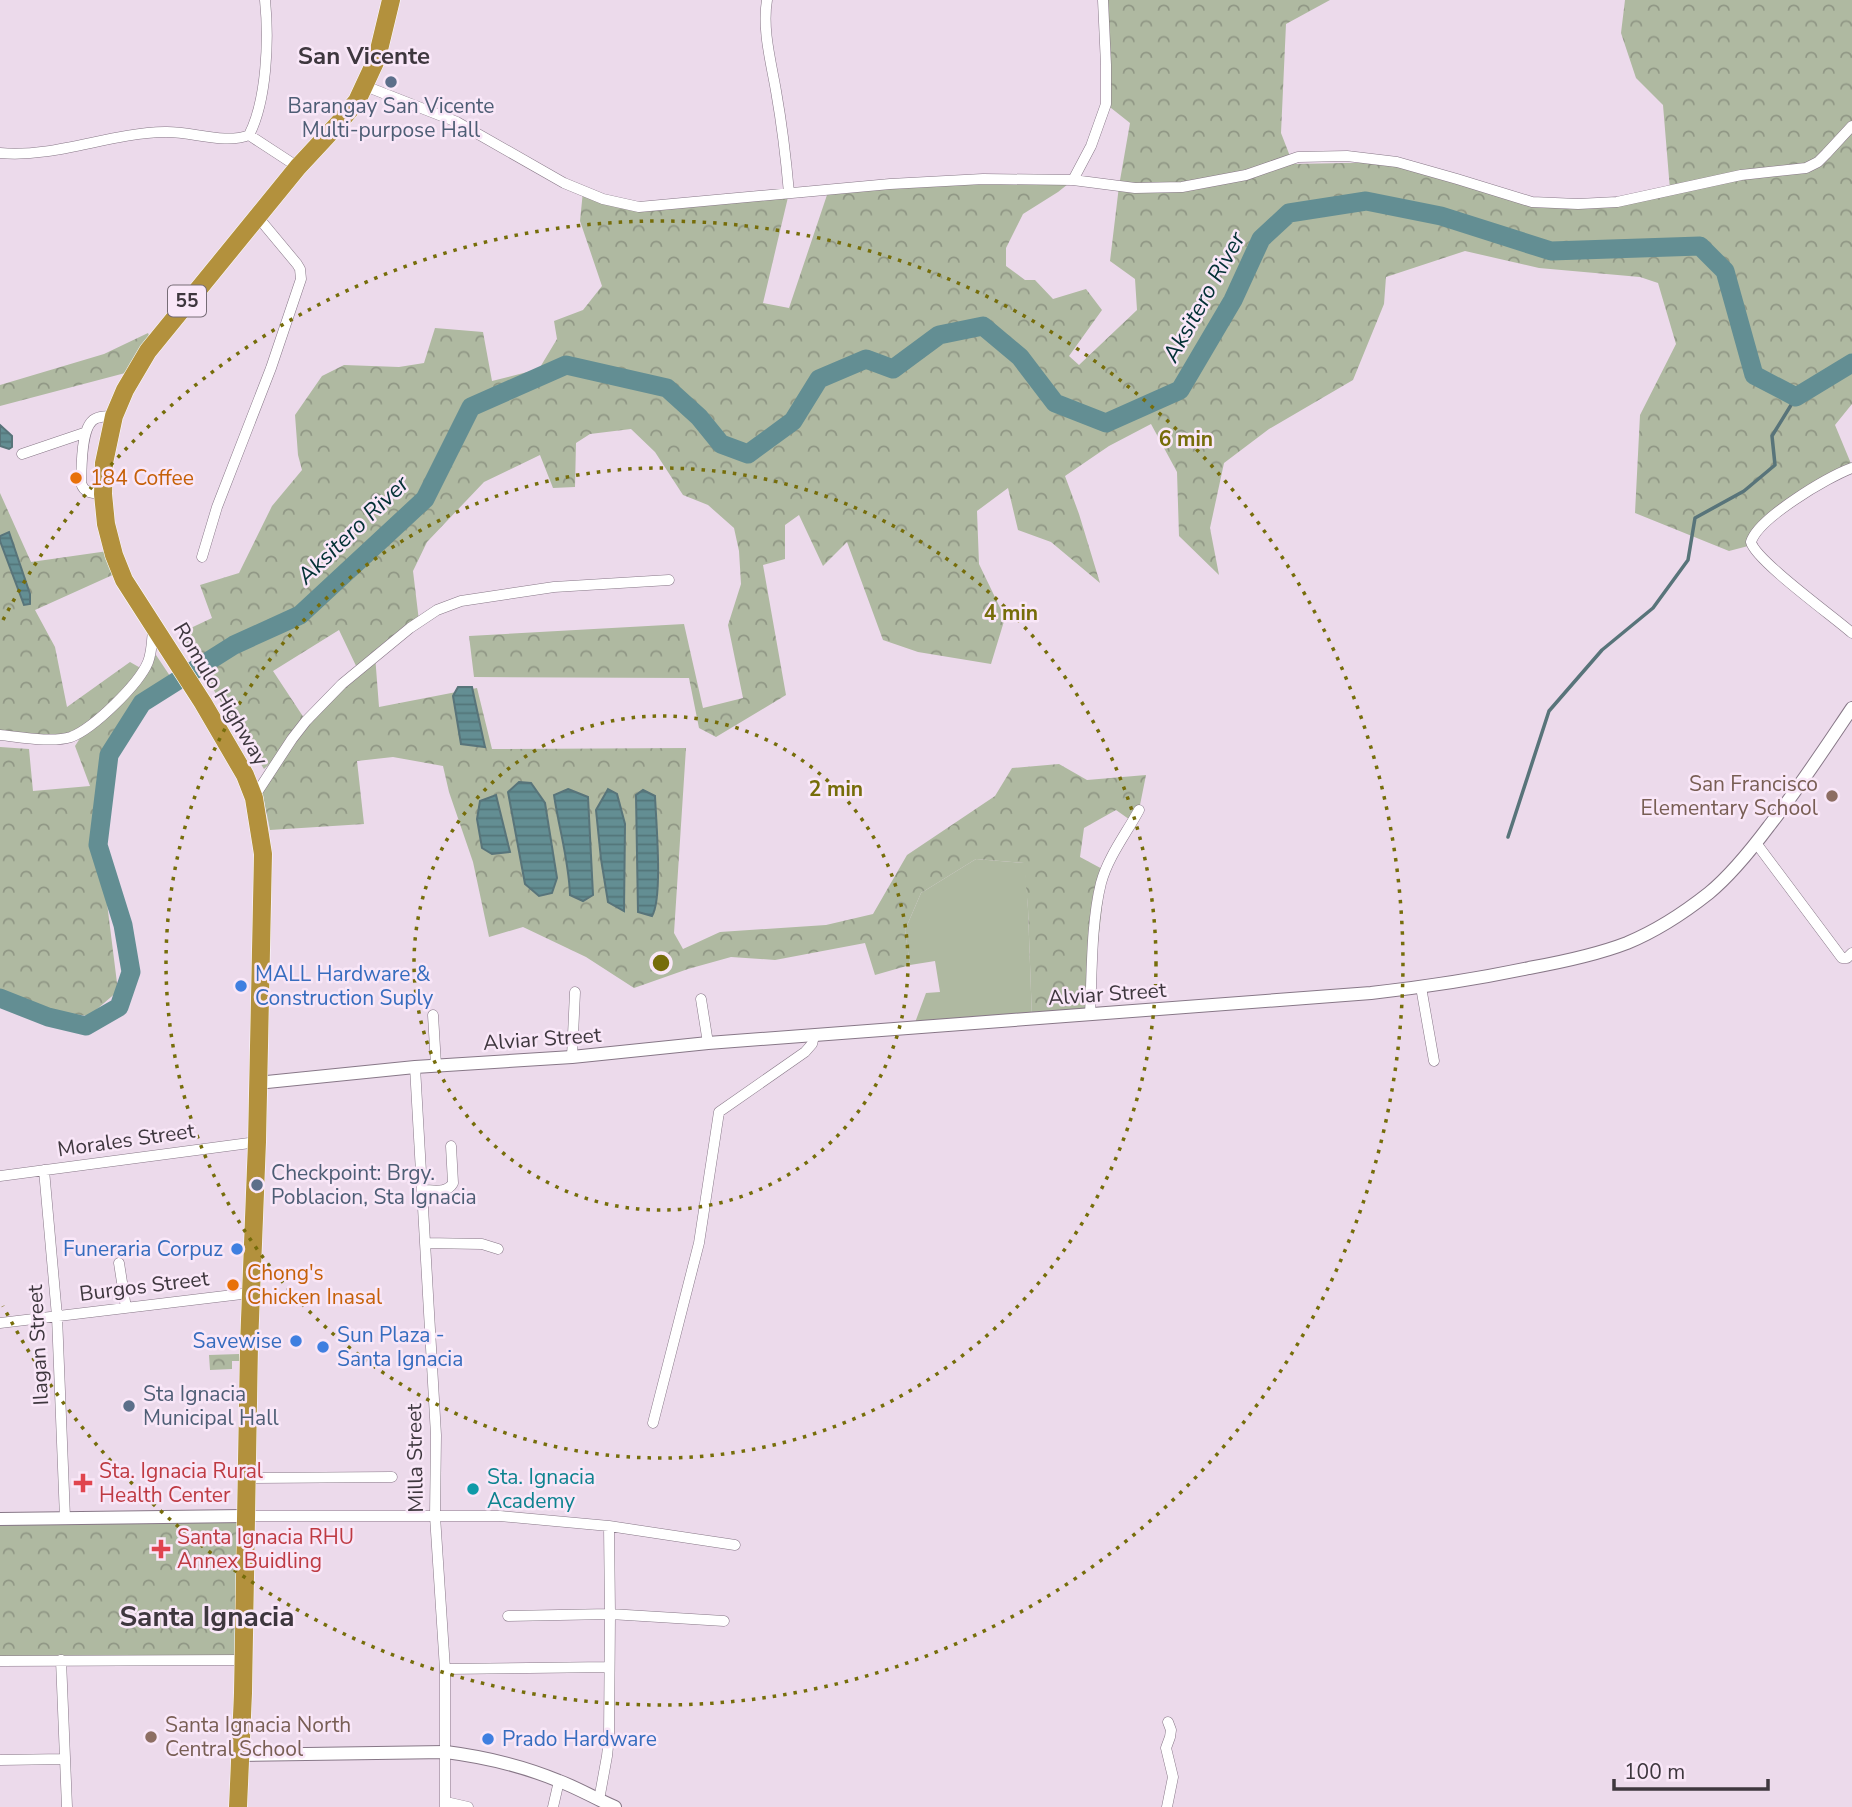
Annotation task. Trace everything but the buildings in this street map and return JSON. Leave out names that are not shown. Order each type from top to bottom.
[{"type":"highway","name":"Romulo Highway","points":[[238,1807],[243,1693],[250,1293],[257,1142],[263,855],[261,831],[254,798],[234,755],[124,580],[106,524],[104,463],[114,416],[125,390],[148,351],[298,167],[350,110],[365,86],[377,58],[391,0]]},
{"type":"street","points":[[249,135],[259,103],[266,65],[265,0]]},
{"type":"street","points":[[767,0],[765,16],[784,138],[789,193]]},
{"type":"street","points":[[1073,180],[1091,146],[1106,104],[1107,65],[1103,0]]},
{"type":"street","points":[[365,86],[457,122],[564,183],[603,200],[639,207],[983,179],[1073,180],[1135,188],[1182,187],[1246,175],[1297,157],[1347,156],[1397,162],[1532,202],[1617,202],[1741,175],[1806,168],[1818,162],[1852,125]]},
{"type":"street","points":[[0,153],[43,152],[148,133],[175,132],[234,139],[249,135],[298,167]]},
{"type":"street","points":[[202,557],[217,507],[271,368],[301,279],[297,264],[257,216]]},
{"type":"street","points":[[103,495],[88,492],[81,483],[84,433],[90,422],[96,418],[114,416]]},
{"type":"street","points":[[22,454],[84,433]]},
{"type":"street","points":[[1852,468],[1824,481],[1770,519],[1754,535],[1751,542],[1755,551],[1780,574],[1852,633]]},
{"type":"street","points":[[254,798],[292,739],[342,684],[410,628],[437,610],[461,601],[554,587],[669,580]]},
{"type":"street","points":[[0,735],[48,739],[69,737],[87,728],[101,718],[144,670],[156,630]]},
{"type":"street","name":"Alviar Street","points":[[257,1083],[436,1065],[708,1043],[1371,993],[1470,980],[1604,951],[1628,943],[1672,918],[1709,892],[1742,860],[1798,788],[1852,708]]},
{"type":"street","points":[[1090,1015],[1093,949],[1101,884],[1108,864],[1139,810]]},
{"type":"street","points":[[1756,843],[1842,958],[1847,958],[1852,953]]},
{"type":"street","points":[[1421,987],[1434,1061]]},
{"type":"street","points":[[572,1056],[575,992]]},
{"type":"street","points":[[701,999],[708,1043]]},
{"type":"street","points":[[433,1014],[436,1065]]},
{"type":"street","points":[[653,1423],[699,1243],[719,1112],[805,1052],[812,1044],[814,1035]]},
{"type":"street","name":"Milla Street","points":[[415,1067],[436,1435],[435,1516],[444,1669],[445,1805]]},
{"type":"street","name":"Morales Street","points":[[0,1176],[257,1142]]},
{"type":"street","points":[[422,1190],[451,1188],[451,1146]]},
{"type":"street","name":"Ilagan Street","points":[[44,1170],[57,1316],[65,1518]]},
{"type":"street","points":[[425,1243],[482,1244],[498,1250]]},
{"type":"street","points":[[120,1262],[126,1308]]},
{"type":"street","name":"Burgos Street","points":[[0,1323],[250,1293]]},
{"type":"street","points":[[246,1478],[392,1477]]},
{"type":"street","points":[[0,1520],[500,1516],[609,1526],[736,1545]]},
{"type":"street","points":[[599,1800],[608,1746],[609,1526]]},
{"type":"street","points":[[508,1616],[610,1614],[724,1621]]},
{"type":"street","points":[[61,1660],[67,1807]]},
{"type":"street","points":[[0,1661],[243,1660]]},
{"type":"street","points":[[444,1669],[609,1667]]},
{"type":"street","points":[[1167,1807],[1173,1777],[1166,1748],[1171,1730],[1168,1722]]},
{"type":"street","points":[[239,1755],[446,1752],[471,1755],[529,1769],[615,1807]]},
{"type":"street","points":[[0,1760],[65,1759]]},
{"type":"street","points":[[553,1807],[559,1781]]},
{"type":"street","points":[[445,1805],[468,1807]]},
{"type":"green space","points":[[1102,0],[1330,0],[1286,24],[1281,133],[1293,164],[1397,162],[1532,202],[1617,202],[1670,190],[1663,105],[1636,78],[1621,33],[1625,0],[1852,0],[1852,404],[1835,425],[1852,466],[1764,524],[1752,545],[1729,551],[1635,513],[1640,415],[1676,344],[1658,283],[1640,277],[1539,268],[1465,251],[1386,277],[1384,304],[1353,380],[1269,429],[1224,463],[1210,528],[1219,575],[1179,536],[1177,472],[1151,424],[1109,446],[1065,476],[1100,583],[1051,542],[1018,530],[1008,488],[977,511],[979,564],[1005,618],[991,664],[918,652],[883,640],[847,542],[823,566],[799,515],[785,525],[785,559],[763,565],[786,695],[716,737],[699,728],[689,678],[474,677],[469,636],[684,624],[703,708],[743,698],[728,625],[741,584],[739,551],[734,528],[708,505],[683,495],[655,452],[631,429],[590,434],[576,443],[575,487],[553,488],[540,455],[484,482],[427,542],[413,571],[419,621],[375,655],[379,707],[477,688],[492,749],[686,748],[674,933],[683,949],[720,932],[826,925],[873,914],[907,855],[995,796],[1012,768],[1059,764],[1087,780],[1146,775],[1139,810],[1133,822],[1116,810],[1084,828],[1080,857],[1106,871],[1090,1015],[1032,1019],[1024,863],[976,859],[921,893],[905,930],[910,965],[875,975],[865,943],[775,960],[731,957],[634,988],[586,957],[523,927],[489,937],[473,862],[443,766],[393,757],[357,761],[364,824],[270,830],[261,786],[281,753],[264,769],[178,634],[212,618],[200,585],[239,573],[272,506],[302,470],[295,415],[322,376],[344,365],[399,367],[424,363],[435,328],[483,332],[492,381],[539,369],[557,339],[554,321],[583,310],[602,286],[580,221],[583,191],[639,207],[789,193],[763,303],[789,308],[829,189],[1073,180],[1023,214],[1006,248],[1006,266],[1025,280],[1035,280],[1053,299],[1086,289],[1102,310],[1069,356],[1079,365],[1137,310],[1135,279],[1110,261],[1130,123],[1106,104]],"holes":[[[339,630],[358,670],[306,721],[273,671]]]},
{"type":"green space","points":[[148,333],[153,345],[129,372],[0,406],[0,385],[104,354]]},
{"type":"green space","points":[[0,493],[31,562],[108,551],[117,573],[35,610],[55,647],[67,707],[130,662],[144,670],[156,655],[172,679],[142,703],[109,755],[99,839],[118,991],[89,1016],[52,1012],[0,990],[0,747],[29,749],[33,791],[90,786],[75,746],[86,729],[69,737],[0,735]]},
{"type":"green space","points":[[976,859],[1025,863],[1032,1019],[913,1028],[926,993],[940,992],[935,961],[910,965],[905,930],[921,893]]},
{"type":"green space","points":[[239,1354],[240,1361],[232,1361],[232,1369],[210,1370],[209,1355]]},
{"type":"green space","points":[[244,1518],[241,1658],[0,1661],[0,1520]]},
{"type":"shaded area","points":[[0,425],[12,436],[12,447],[9,449],[0,446]]},
{"type":"shaded area","points":[[9,532],[30,594],[30,604],[24,605],[0,541],[0,536]]},
{"type":"shaded area","points":[[458,687],[472,687],[485,747],[461,744],[453,696]]},
{"type":"shaded area","points":[[519,782],[531,783],[545,803],[557,878],[552,893],[539,896],[525,884],[508,792]]},
{"type":"shaded area","points":[[568,789],[588,797],[593,895],[583,901],[570,895],[554,795]]},
{"type":"shaded area","points":[[608,789],[617,794],[625,824],[624,911],[608,902],[601,859],[596,810]]},
{"type":"shaded area","points":[[643,790],[655,796],[658,877],[652,916],[638,912],[636,795]]},
{"type":"shaded area","points":[[496,795],[510,852],[492,854],[482,848],[477,819],[480,801]]},
{"type":"waterway","name":"Aksitero River","points":[[0,998],[48,1017],[86,1026],[119,1007],[131,972],[123,925],[98,845],[109,755],[142,703],[234,645],[300,615],[425,499],[471,407],[566,365],[667,388],[699,417],[721,444],[748,454],[793,421],[819,379],[866,359],[893,369],[939,335],[983,326],[1020,357],[1055,403],[1106,423],[1180,390],[1233,300],[1261,239],[1289,213],[1366,201],[1441,216],[1551,251],[1700,246],[1725,271],[1754,375],[1796,397],[1852,363]]},
{"type":"waterway","points":[[1508,837],[1549,711],[1602,650],[1653,608],[1688,560],[1695,518],[1744,491],[1775,465],[1772,436],[1796,397]]},
{"type":"place","name":"Barangay San Vicente Multi-purpose Hall","points":[[391,82]]},
{"type":"place","name":"184 Coffee","points":[[76,478]]},
{"type":"place","name":"San Francisco Elementary School","points":[[1832,796]]},
{"type":"place","name":"MALL Hardware & Construction Suply","points":[[241,986]]},
{"type":"place","name":"Checkpoint: Brgy. Poblacion, Sta Ignacia","points":[[257,1185]]},
{"type":"place","name":"Funeraria Corpuz","points":[[237,1249]]},
{"type":"place","name":"Chong's Chicken Inasal","points":[[233,1285]]},
{"type":"place","name":"Savewise","points":[[296,1341]]},
{"type":"place","name":"Sun Plaza - Santa Ignacia","points":[[323,1347]]},
{"type":"place","name":"Sta Ignacia Municipal Hall","points":[[129,1406]]},
{"type":"place","name":"Sta. Ignacia Rural Health Center","points":[[83,1483]]},
{"type":"place","name":"Sta. Ignacia Academy","points":[[473,1489]]},
{"type":"place","name":"Santa Ignacia RHU Annex Buidling","points":[[161,1549]]},
{"type":"place","name":"Santa Ignacia North Central School","points":[[151,1737]]},
{"type":"place","name":"Prado Hardware","points":[[488,1739]]},
{"type":"district","name":"San Vicente","points":[[364,56]]},
{"type":"district","name":"Santa Ignacia","points":[[207,1617]]}]
